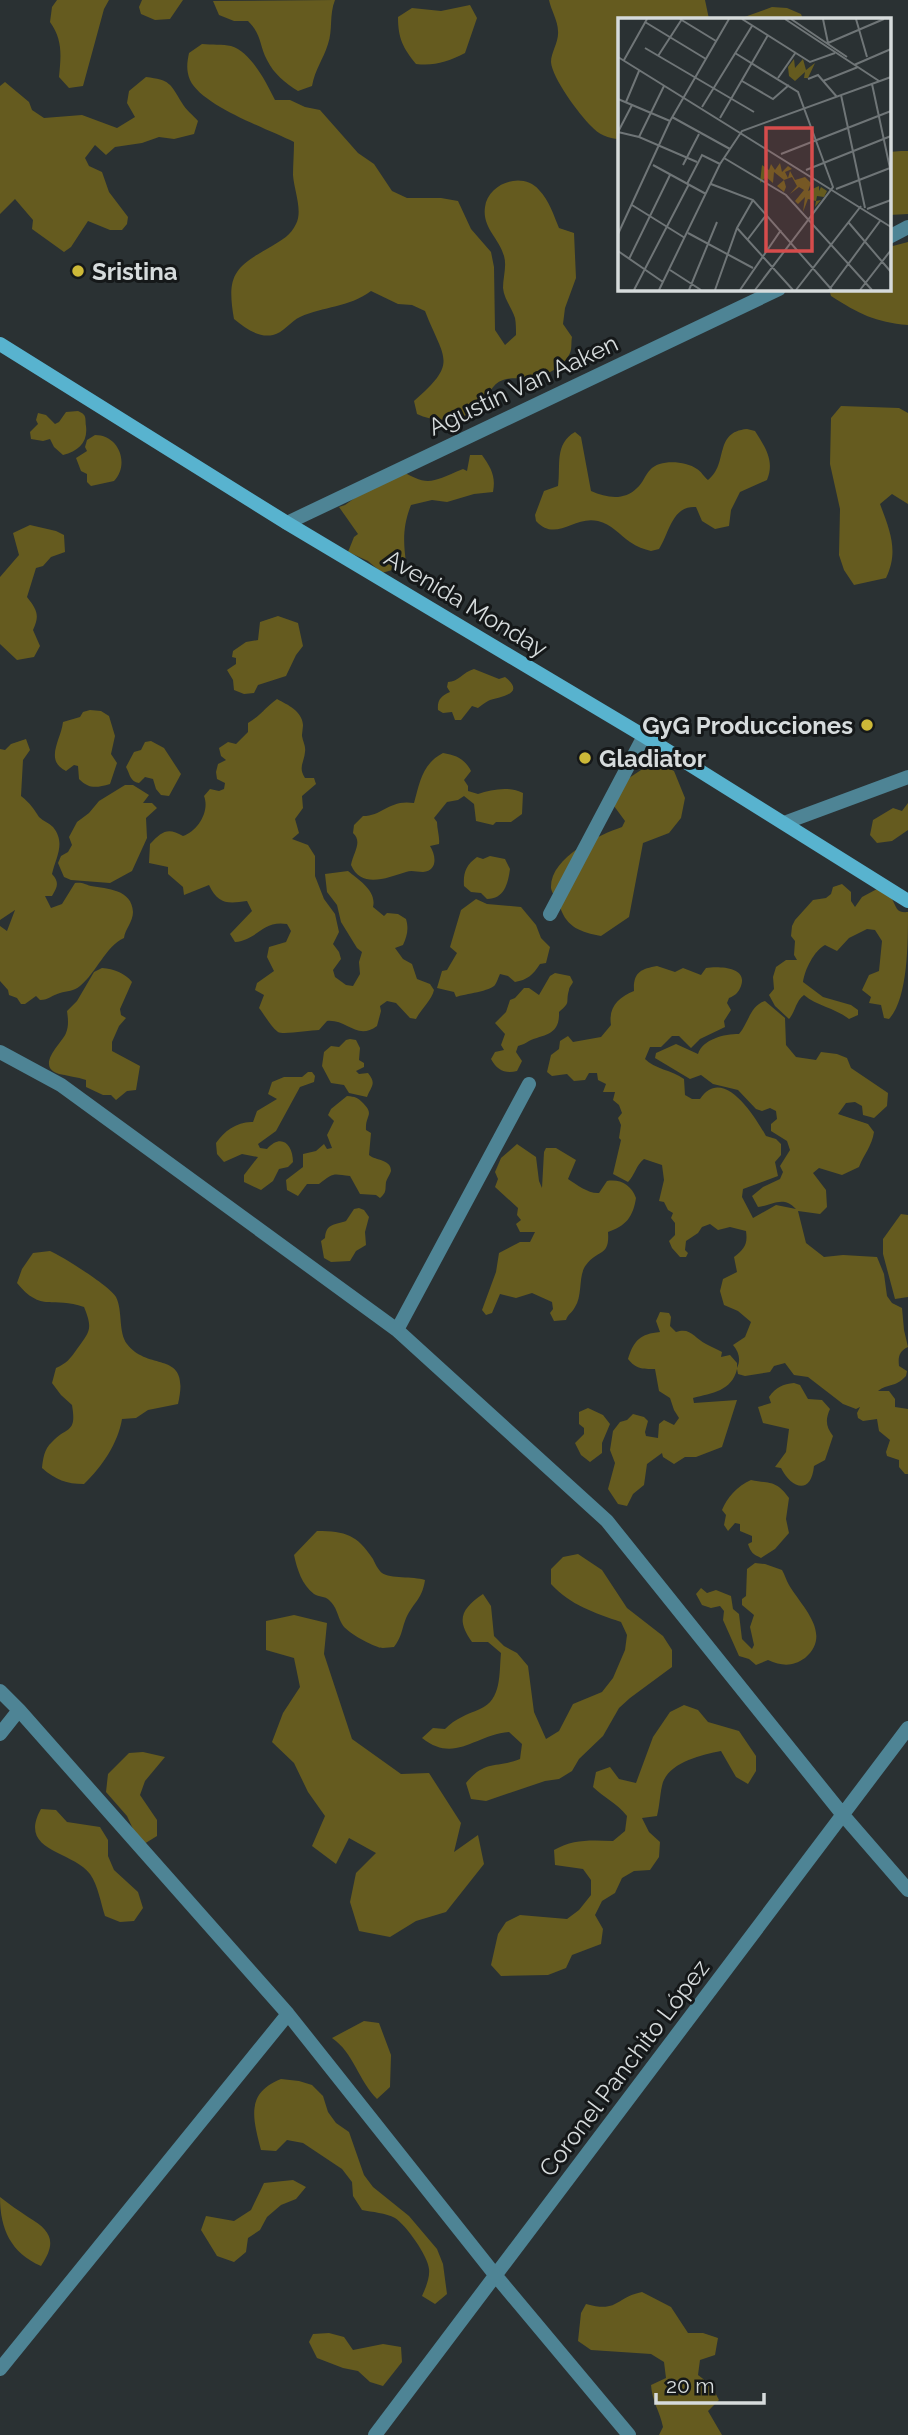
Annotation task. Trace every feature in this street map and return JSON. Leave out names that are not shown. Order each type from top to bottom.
[{"type":"main road","name":"Avenida Monday","points":[[0,344],[287,523],[644,736],[908,901]]},
{"type":"street","points":[[890,236],[908,227]]},
{"type":"street","name":"Agustín Van Aaken","points":[[287,523],[777,290]]},
{"type":"street","points":[[550,914],[644,736]]},
{"type":"street","points":[[785,823],[908,777]]},
{"type":"street","points":[[0,1052],[61,1085],[397,1330],[607,1521],[843,1815],[908,1890]]},
{"type":"street","points":[[397,1330],[529,1084]]},
{"type":"street","points":[[0,1691],[288,2014],[496,2276],[629,2435]]},
{"type":"street","points":[[0,1734],[19,1710]]},
{"type":"street","name":"Coronel Panchito López","points":[[375,2435],[908,1728]]},
{"type":"street","points":[[0,2368],[288,2014]]},
{"type":"shaded area","points":[[57,0],[109,0],[104,9],[83,86],[69,88],[59,77],[59,42],[50,22],[52,7]]},
{"type":"shaded area","points":[[142,0],[183,0],[170,19],[155,20],[141,14],[139,7]]},
{"type":"shaded area","points":[[335,0],[329,39],[312,86],[298,91],[273,70],[264,55],[256,31],[248,21],[234,21],[219,15],[213,1]]},
{"type":"shaded area","points":[[549,0],[705,0],[709,18],[618,18],[618,139],[600,134],[591,126],[573,105],[556,77],[551,62],[558,27]]},
{"type":"shaded area","points":[[470,5],[477,18],[465,53],[441,63],[416,64],[402,42],[398,17],[412,8],[441,11]]},
{"type":"shaded area","points":[[772,7],[787,8],[801,14],[803,18],[742,18]]},
{"type":"shaded area","points":[[202,44],[231,46],[245,54],[257,68],[275,100],[290,100],[320,110],[358,153],[374,164],[392,191],[407,198],[458,201],[471,229],[491,252],[494,267],[495,330],[505,345],[516,335],[515,320],[504,292],[504,256],[488,227],[485,207],[492,192],[507,182],[524,181],[539,190],[559,228],[574,233],[576,278],[565,308],[563,324],[572,337],[570,353],[563,363],[541,376],[499,382],[482,404],[468,414],[451,419],[433,419],[417,414],[414,401],[437,377],[444,360],[425,311],[412,305],[398,304],[371,291],[354,301],[300,317],[273,335],[257,334],[234,319],[231,292],[236,274],[249,260],[286,237],[298,219],[293,175],[294,142],[221,108],[197,90],[187,70],[188,60],[189,53]]},
{"type":"shaded area","points":[[146,77],[168,84],[198,121],[194,134],[174,139],[159,137],[115,147],[106,155],[95,145],[85,158],[89,166],[102,172],[109,192],[128,217],[122,230],[110,230],[88,221],[71,247],[64,252],[32,229],[33,220],[15,199],[0,214],[0,86],[5,82],[29,102],[32,110],[44,118],[82,115],[117,128],[135,117],[127,103],[129,91]]},
{"type":"shaded area","points":[[908,151],[908,214],[890,215],[890,152]]},
{"type":"shaded area","points":[[908,242],[908,325],[886,322],[850,308],[831,296],[829,290],[890,290],[890,247]]},
{"type":"shaded area","points":[[841,406],[899,408],[908,413],[908,504],[892,494],[880,504],[892,541],[890,568],[886,578],[854,585],[844,570],[839,555],[840,509],[830,464],[831,418]]},
{"type":"shaded area","points":[[78,411],[85,417],[86,437],[74,451],[63,455],[50,439],[31,439],[30,432],[38,424],[38,413],[46,415],[55,424],[66,412]]},
{"type":"shaded area","points":[[736,431],[755,431],[765,449],[769,460],[769,473],[767,480],[740,492],[731,510],[729,526],[715,529],[702,521],[696,507],[688,508],[676,515],[659,549],[651,551],[635,545],[603,522],[589,520],[551,529],[536,521],[535,515],[544,491],[558,486],[561,449],[568,437],[575,432],[581,437],[591,491],[621,497],[632,492],[654,466],[660,464],[679,463],[692,466],[708,480],[718,466],[725,442]]},
{"type":"shaded area","points":[[95,435],[103,436],[116,445],[120,452],[121,467],[114,481],[91,486],[87,482],[87,474],[81,471],[76,458],[87,451],[87,440]]},
{"type":"shaded area","points":[[470,455],[482,455],[488,464],[493,477],[493,492],[447,502],[432,500],[411,505],[404,533],[406,562],[402,567],[382,573],[368,561],[348,552],[358,534],[339,507],[396,468],[416,478],[436,480],[463,469],[467,471]]},
{"type":"shaded area","points":[[30,525],[64,535],[65,552],[51,557],[43,566],[36,568],[27,597],[36,613],[33,630],[40,646],[34,657],[17,660],[0,644],[0,577],[19,555],[13,533]]},
{"type":"shaded area","points":[[278,616],[298,623],[303,646],[286,676],[258,685],[254,693],[244,694],[234,690],[233,680],[227,670],[236,664],[236,658],[232,657],[233,651],[246,642],[258,640],[260,622]]},
{"type":"shaded area","points":[[474,669],[499,679],[505,677],[511,683],[512,691],[478,708],[472,706],[461,720],[455,720],[452,712],[443,713],[438,710],[440,699],[450,692],[448,682]]},
{"type":"shaded area","points":[[277,699],[294,709],[302,720],[305,750],[302,771],[305,778],[314,778],[316,784],[302,796],[303,808],[295,819],[299,833],[292,839],[308,845],[315,856],[315,876],[324,899],[335,914],[339,932],[333,944],[341,959],[333,970],[335,977],[346,985],[353,986],[360,974],[362,952],[341,922],[337,905],[327,892],[325,874],[348,871],[370,891],[373,907],[384,916],[387,913],[398,914],[406,919],[407,929],[403,945],[395,948],[403,959],[412,964],[417,979],[430,984],[434,990],[416,1019],[410,1018],[396,1003],[387,1001],[380,1006],[377,1026],[370,1030],[358,1030],[327,1021],[319,1030],[278,1032],[259,1008],[264,995],[255,990],[257,983],[274,971],[267,957],[269,947],[286,942],[291,931],[287,924],[266,927],[249,938],[235,942],[230,934],[252,911],[247,901],[224,901],[216,896],[209,885],[184,895],[183,887],[168,874],[168,867],[149,863],[150,844],[154,840],[165,832],[183,836],[193,830],[204,814],[204,796],[210,789],[224,789],[225,783],[217,779],[216,772],[218,764],[226,760],[221,756],[219,748],[228,742],[236,744],[248,732],[248,723]]},
{"type":"shaded area","points":[[101,711],[109,716],[115,736],[111,754],[117,763],[110,784],[97,787],[86,785],[79,779],[78,766],[74,765],[66,771],[59,766],[55,755],[63,722],[80,717],[83,712]]},
{"type":"shaded area","points":[[26,739],[30,750],[23,760],[21,796],[39,817],[53,827],[59,839],[59,850],[52,874],[57,883],[52,896],[45,896],[51,908],[62,904],[75,883],[79,883],[123,894],[132,904],[133,912],[124,938],[112,947],[80,986],[46,999],[40,1000],[36,996],[21,1004],[17,998],[9,995],[0,981],[0,926],[7,931],[15,910],[0,920],[0,749],[5,750],[11,744]]},
{"type":"shaded area","points":[[151,741],[164,748],[181,774],[169,796],[161,795],[153,779],[145,777],[139,783],[134,781],[126,767],[134,752],[141,750],[145,742]]},
{"type":"shaded area","points":[[443,753],[460,758],[469,767],[471,771],[464,780],[468,791],[478,794],[507,789],[523,793],[522,814],[511,822],[496,822],[493,825],[476,821],[474,804],[464,796],[447,802],[434,818],[437,822],[439,844],[430,846],[434,854],[431,869],[423,872],[408,871],[375,880],[361,877],[351,865],[357,844],[353,833],[354,825],[363,816],[392,805],[414,803],[426,768]]},
{"type":"shaded area","points":[[647,766],[664,766],[674,771],[685,798],[681,818],[669,833],[643,843],[629,917],[601,936],[581,931],[563,914],[551,888],[553,877],[558,867],[578,849],[622,827],[625,821],[614,806],[617,786]]},
{"type":"shaded area","points":[[125,785],[133,785],[149,795],[143,803],[152,803],[157,808],[146,818],[147,838],[132,871],[110,883],[64,877],[58,863],[72,845],[69,837],[77,822],[99,801]]},
{"type":"shaded area","points":[[908,803],[908,830],[892,841],[877,843],[870,835],[873,820],[893,808],[902,811]]},
{"type":"shaded area","points":[[490,856],[505,859],[510,869],[501,893],[487,899],[481,893],[471,892],[464,886],[464,877],[473,860]]},
{"type":"shaded area","points":[[842,884],[851,892],[851,901],[855,907],[862,897],[877,889],[891,898],[899,911],[908,912],[906,970],[900,998],[889,1019],[884,1018],[881,1005],[869,1003],[871,997],[862,990],[869,975],[879,971],[882,941],[875,930],[867,929],[849,938],[837,951],[825,945],[817,951],[803,982],[823,997],[851,1005],[858,1010],[858,1015],[849,1019],[804,995],[789,1019],[775,1006],[769,995],[774,989],[776,967],[786,960],[797,960],[794,955],[795,941],[791,936],[792,926],[813,900],[826,898],[833,887]]},
{"type":"shaded area","points":[[476,899],[487,904],[521,907],[550,947],[546,963],[540,964],[526,978],[515,982],[500,974],[493,987],[456,997],[454,992],[437,988],[442,971],[447,970],[457,953],[450,947],[461,910]]},
{"type":"shaded area","points":[[657,966],[675,972],[683,968],[701,975],[706,968],[725,968],[736,971],[742,980],[740,988],[727,1003],[731,1010],[724,1021],[725,1027],[700,1039],[691,1048],[679,1036],[672,1036],[661,1047],[650,1047],[645,1059],[684,1079],[685,1095],[692,1099],[700,1099],[709,1090],[719,1087],[728,1091],[747,1107],[766,1136],[781,1144],[781,1155],[775,1162],[778,1176],[743,1189],[742,1197],[753,1218],[776,1205],[796,1209],[787,1202],[758,1207],[752,1196],[780,1179],[783,1172],[780,1166],[790,1150],[787,1141],[771,1131],[771,1124],[777,1119],[776,1111],[770,1108],[762,1111],[756,1109],[738,1090],[713,1084],[701,1075],[690,1079],[655,1058],[656,1053],[676,1044],[698,1054],[704,1045],[715,1038],[739,1034],[753,1010],[765,1001],[785,1018],[786,1045],[796,1057],[816,1060],[821,1052],[837,1054],[847,1058],[851,1068],[888,1093],[887,1106],[874,1118],[863,1115],[862,1106],[855,1102],[846,1103],[838,1114],[868,1124],[874,1132],[870,1146],[859,1167],[842,1175],[819,1168],[813,1173],[826,1190],[827,1207],[820,1214],[798,1211],[806,1243],[824,1257],[877,1257],[884,1274],[887,1296],[892,1303],[902,1308],[908,1347],[901,1352],[899,1366],[907,1371],[906,1376],[878,1391],[889,1391],[895,1399],[895,1407],[908,1409],[908,1474],[899,1467],[899,1460],[887,1456],[890,1440],[879,1431],[877,1419],[863,1421],[858,1418],[860,1407],[856,1409],[843,1404],[808,1377],[794,1375],[785,1363],[774,1366],[770,1372],[745,1376],[738,1374],[737,1369],[726,1387],[693,1398],[694,1403],[737,1400],[722,1447],[696,1457],[685,1457],[674,1464],[663,1457],[662,1453],[647,1464],[644,1485],[633,1494],[627,1506],[618,1504],[608,1489],[615,1463],[610,1450],[613,1431],[620,1422],[633,1414],[644,1417],[648,1421],[646,1436],[658,1438],[659,1424],[664,1420],[674,1425],[679,1418],[670,1398],[659,1391],[655,1369],[640,1368],[628,1359],[639,1339],[647,1334],[660,1332],[656,1321],[660,1312],[669,1313],[670,1326],[676,1332],[689,1332],[722,1352],[721,1357],[730,1355],[737,1363],[737,1368],[739,1356],[733,1345],[745,1337],[751,1322],[738,1311],[724,1305],[720,1291],[723,1279],[737,1272],[734,1257],[744,1246],[746,1231],[730,1227],[718,1230],[710,1224],[702,1227],[686,1241],[686,1257],[680,1257],[669,1241],[675,1235],[675,1223],[671,1218],[673,1213],[664,1202],[659,1201],[664,1180],[662,1165],[644,1159],[628,1182],[613,1174],[621,1140],[618,1118],[622,1113],[613,1100],[615,1092],[603,1092],[606,1084],[598,1080],[597,1073],[589,1073],[585,1080],[574,1081],[567,1074],[552,1076],[547,1072],[551,1055],[559,1049],[560,1041],[568,1036],[573,1042],[601,1037],[611,1025],[613,1008],[624,996],[634,991],[639,972]]},
{"type":"shaded area","points":[[102,968],[119,972],[132,982],[120,1009],[121,1015],[126,1018],[112,1042],[112,1051],[140,1066],[136,1090],[127,1091],[116,1100],[111,1095],[103,1095],[86,1087],[86,1080],[59,1074],[49,1065],[52,1054],[67,1030],[67,1011],[77,1001],[94,972]]},
{"type":"shaded area","points":[[555,973],[570,976],[573,982],[567,1004],[559,1012],[557,1026],[550,1033],[518,1046],[516,1052],[522,1061],[517,1071],[502,1070],[491,1059],[495,1052],[504,1050],[501,1045],[505,1034],[495,1023],[506,1012],[510,1000],[524,988],[529,988],[539,995],[550,976]]},
{"type":"shaded area","points":[[350,1039],[356,1040],[360,1048],[359,1060],[364,1063],[364,1067],[356,1071],[359,1074],[368,1073],[372,1080],[367,1097],[349,1093],[344,1085],[331,1083],[322,1066],[324,1052],[331,1046],[339,1047]]},
{"type":"shaded area","points":[[308,1072],[315,1076],[314,1082],[300,1087],[276,1131],[258,1144],[260,1148],[267,1149],[277,1142],[285,1143],[291,1150],[293,1162],[288,1167],[279,1169],[273,1181],[261,1190],[244,1182],[244,1175],[258,1157],[242,1154],[224,1162],[217,1154],[216,1143],[232,1128],[253,1122],[257,1111],[277,1099],[268,1094],[272,1082],[284,1077],[302,1077]]},
{"type":"shaded area","points":[[347,1096],[358,1098],[368,1110],[366,1130],[371,1133],[369,1155],[389,1164],[391,1171],[384,1194],[380,1198],[376,1195],[360,1194],[350,1176],[337,1174],[319,1184],[307,1184],[298,1196],[287,1190],[286,1180],[303,1167],[303,1154],[316,1151],[324,1144],[327,1149],[332,1148],[327,1135],[334,1121],[328,1115],[331,1109]]},
{"type":"shaded area","points":[[517,1144],[536,1157],[542,1188],[544,1152],[546,1148],[556,1148],[576,1160],[568,1179],[579,1186],[599,1193],[607,1181],[617,1181],[628,1186],[636,1198],[628,1220],[608,1232],[605,1249],[586,1265],[579,1297],[566,1320],[554,1321],[550,1313],[553,1309],[552,1302],[532,1293],[516,1298],[500,1294],[492,1313],[486,1315],[482,1310],[496,1272],[499,1253],[520,1242],[530,1242],[535,1232],[520,1232],[516,1224],[521,1220],[517,1215],[518,1208],[495,1187],[498,1179],[495,1172],[501,1158]]},
{"type":"shaded area","points":[[359,1208],[369,1217],[365,1232],[366,1245],[356,1251],[350,1261],[331,1262],[324,1258],[321,1241],[327,1230],[332,1225],[346,1221],[354,1209]]},
{"type":"shaded area","points":[[901,1214],[908,1215],[908,1297],[895,1299],[883,1254],[883,1239]]},
{"type":"shaded area","points":[[50,1251],[86,1272],[112,1292],[118,1303],[122,1334],[136,1353],[166,1364],[179,1375],[178,1404],[148,1410],[136,1418],[122,1419],[108,1454],[84,1484],[61,1480],[42,1468],[47,1448],[70,1428],[73,1421],[72,1405],[52,1383],[56,1368],[72,1355],[87,1334],[89,1325],[84,1307],[41,1301],[25,1292],[17,1283],[22,1269],[33,1253]]},
{"type":"shaded area","points":[[794,1383],[800,1385],[808,1399],[822,1400],[830,1409],[827,1423],[833,1436],[825,1460],[814,1466],[809,1482],[800,1486],[790,1480],[781,1468],[775,1467],[786,1452],[789,1429],[763,1423],[758,1407],[771,1403],[769,1397],[777,1388]]},
{"type":"shaded area","points":[[588,1408],[603,1415],[610,1424],[602,1443],[602,1453],[590,1462],[581,1455],[575,1443],[584,1434],[584,1428],[579,1424],[579,1412]]},
{"type":"shaded area","points":[[751,1480],[777,1485],[789,1498],[786,1519],[789,1533],[775,1549],[761,1558],[751,1551],[748,1544],[752,1542],[752,1536],[740,1531],[740,1524],[735,1523],[728,1531],[724,1525],[726,1515],[722,1510],[733,1493]]},
{"type":"shaded area","points":[[317,1531],[350,1536],[362,1545],[379,1570],[386,1575],[425,1580],[394,1647],[380,1648],[353,1634],[344,1627],[332,1603],[314,1594],[306,1586],[294,1555]]},
{"type":"shaded area","points":[[578,1554],[602,1570],[627,1608],[663,1636],[672,1650],[672,1667],[619,1708],[603,1736],[579,1759],[572,1771],[559,1779],[545,1781],[486,1801],[471,1799],[466,1783],[473,1775],[485,1767],[520,1759],[522,1744],[509,1732],[455,1748],[434,1745],[422,1738],[433,1728],[445,1729],[457,1719],[487,1705],[496,1693],[501,1653],[488,1642],[472,1642],[464,1627],[463,1615],[476,1599],[483,1594],[491,1606],[494,1636],[517,1653],[528,1666],[534,1712],[546,1739],[559,1731],[573,1704],[602,1692],[613,1678],[625,1650],[627,1635],[621,1622],[575,1603],[551,1584],[551,1569],[563,1557]]},
{"type":"shaded area","points":[[755,1563],[782,1570],[816,1630],[813,1649],[796,1663],[782,1664],[768,1660],[756,1665],[739,1656],[723,1620],[724,1611],[720,1606],[711,1608],[702,1605],[696,1594],[701,1588],[707,1593],[716,1590],[731,1596],[733,1609],[739,1614],[742,1639],[752,1649],[754,1645],[750,1627],[754,1615],[742,1605],[742,1599],[746,1596],[747,1569]]},
{"type":"shaded area","points":[[294,1615],[327,1623],[324,1654],[352,1739],[401,1774],[429,1773],[461,1823],[454,1852],[478,1835],[484,1864],[446,1912],[416,1921],[390,1937],[359,1931],[350,1902],[356,1873],[376,1853],[349,1838],[336,1864],[312,1846],[325,1816],[308,1792],[294,1763],[272,1742],[283,1713],[300,1687],[294,1658],[266,1650],[266,1621]]},
{"type":"shaded area","points":[[684,1705],[698,1710],[708,1722],[739,1731],[756,1756],[756,1771],[748,1784],[736,1777],[721,1751],[696,1757],[673,1769],[663,1782],[657,1816],[642,1818],[649,1832],[660,1842],[659,1857],[650,1870],[634,1871],[622,1878],[615,1893],[602,1901],[595,1915],[603,1929],[601,1944],[572,1955],[566,1968],[548,1975],[501,1976],[491,1965],[498,1934],[506,1922],[520,1915],[567,1919],[579,1910],[591,1895],[591,1880],[583,1869],[555,1865],[554,1850],[575,1842],[613,1841],[625,1831],[627,1816],[593,1787],[596,1772],[610,1767],[619,1779],[636,1783],[653,1737],[670,1712]]},
{"type":"shaded area","points":[[143,1752],[165,1757],[145,1781],[140,1795],[157,1820],[157,1836],[144,1844],[127,1816],[106,1792],[108,1774],[129,1753]]},
{"type":"shaded area","points":[[41,1809],[56,1810],[67,1822],[100,1827],[108,1840],[108,1856],[114,1870],[138,1892],[143,1908],[134,1921],[120,1922],[105,1916],[90,1874],[82,1866],[41,1842],[36,1834],[35,1823]]},
{"type":"shaded area","points":[[364,2021],[379,2023],[391,2055],[390,2087],[377,2099],[346,2051],[332,2038]]},
{"type":"shaded area","points":[[281,2079],[312,2085],[323,2096],[328,2112],[336,2123],[349,2132],[364,2175],[373,2187],[409,2216],[437,2249],[443,2264],[447,2294],[435,2304],[422,2296],[429,2269],[416,2241],[395,2218],[362,2210],[353,2196],[352,2182],[342,2169],[303,2143],[287,2140],[276,2151],[261,2150],[254,2118],[257,2099],[269,2085]]},
{"type":"shaded area","points":[[293,2180],[306,2187],[296,2199],[281,2205],[267,2217],[260,2230],[248,2238],[246,2252],[234,2262],[217,2256],[201,2230],[206,2216],[234,2221],[251,2210],[264,2183]]},
{"type":"shaded area","points":[[0,2197],[47,2232],[49,2250],[41,2266],[22,2254],[9,2239],[2,2219]]},
{"type":"shaded area","points":[[642,2292],[671,2307],[688,2333],[703,2333],[718,2338],[715,2355],[700,2360],[698,2375],[711,2385],[719,2400],[708,2411],[722,2435],[659,2435],[663,2427],[651,2385],[666,2378],[664,2362],[651,2354],[591,2350],[578,2341],[581,2313],[586,2304],[611,2306]]},
{"type":"shaded area","points":[[329,2333],[344,2337],[353,2350],[383,2344],[401,2347],[402,2362],[383,2386],[370,2382],[358,2371],[317,2358],[309,2342],[313,2334]]},
{"type":"place","name":"Sristina","points":[[78,271]]},
{"type":"place","name":"GyG Producciones","points":[[867,725]]},
{"type":"place","name":"Gladiator","points":[[585,758]]}]
